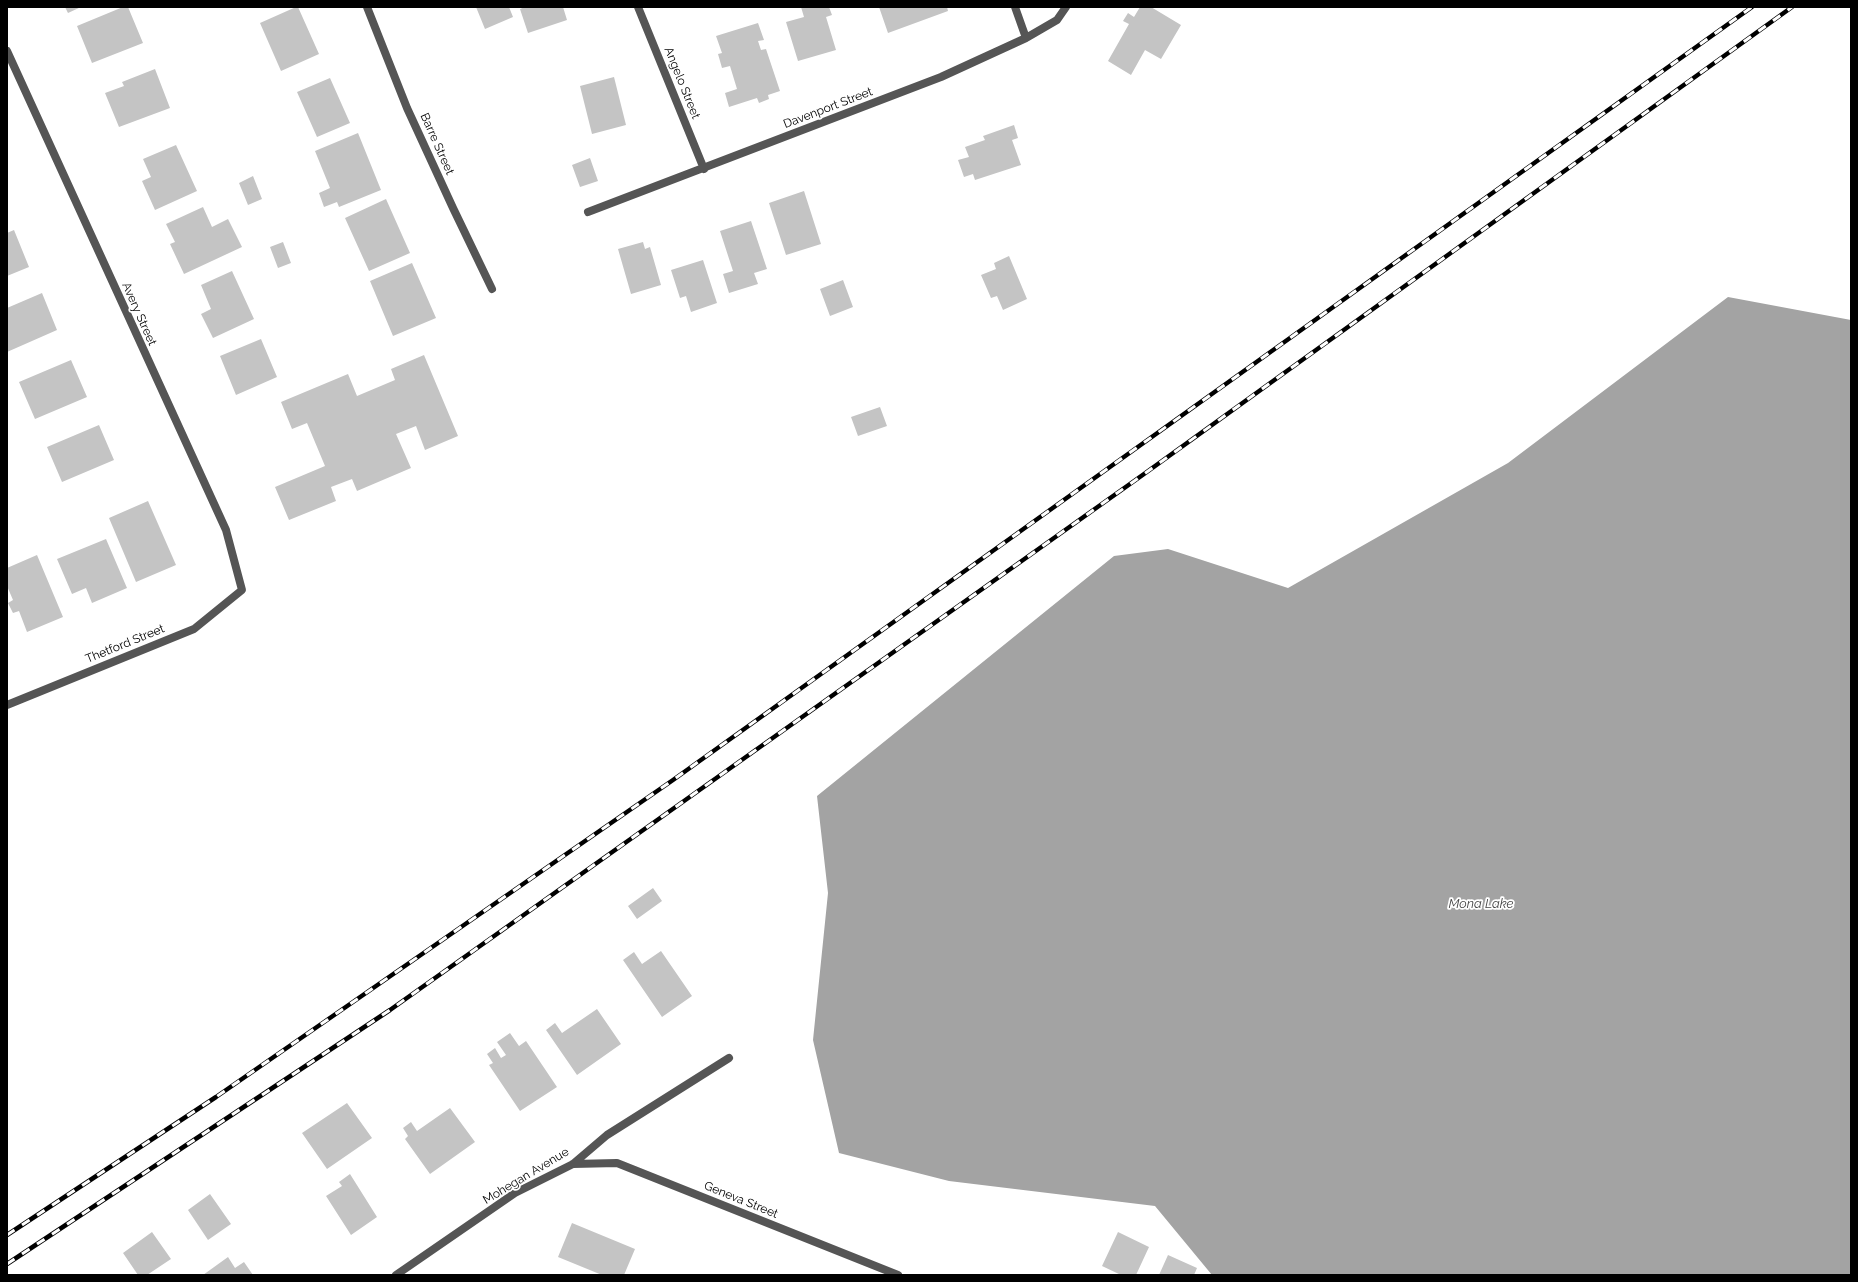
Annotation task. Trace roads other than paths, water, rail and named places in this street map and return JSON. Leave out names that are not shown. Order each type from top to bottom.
[{"type":"street","name":"Barre Street","points":[[368,7],[408,108],[452,208],[492,289]]},
{"type":"street","name":"Angelo Street","points":[[638,7],[704,169]]},
{"type":"street","points":[[1015,7],[1026,38]]},
{"type":"street","name":"Davenport Street","points":[[588,212],[704,169],[941,77],[1026,38],[1057,20],[1066,7]]},
{"type":"street","name":"Avery Street","points":[[7,51],[226,530],[242,590]]},
{"type":"street","name":"Thetford Street","points":[[7,706],[194,629],[242,590]]},
{"type":"street","name":"Mohegan Avenue","points":[[396,1275],[516,1193],[573,1164],[608,1135],[729,1058]]},
{"type":"street","name":"Geneva Street","points":[[573,1164],[617,1163],[898,1275]]},
{"type":"water","name":"Mona Lake","points":[[1728,297],[1851,320],[1851,1275],[1212,1275],[1155,1206],[949,1181],[839,1153],[813,1040],[828,893],[817,796],[1114,556],[1168,549],[1288,588],[1508,463]]},
{"type":"railway","points":[[7,1235],[216,1097],[673,780],[1752,7]]},
{"type":"railway","points":[[7,1264],[390,1010],[1144,474],[1792,7]]}]
